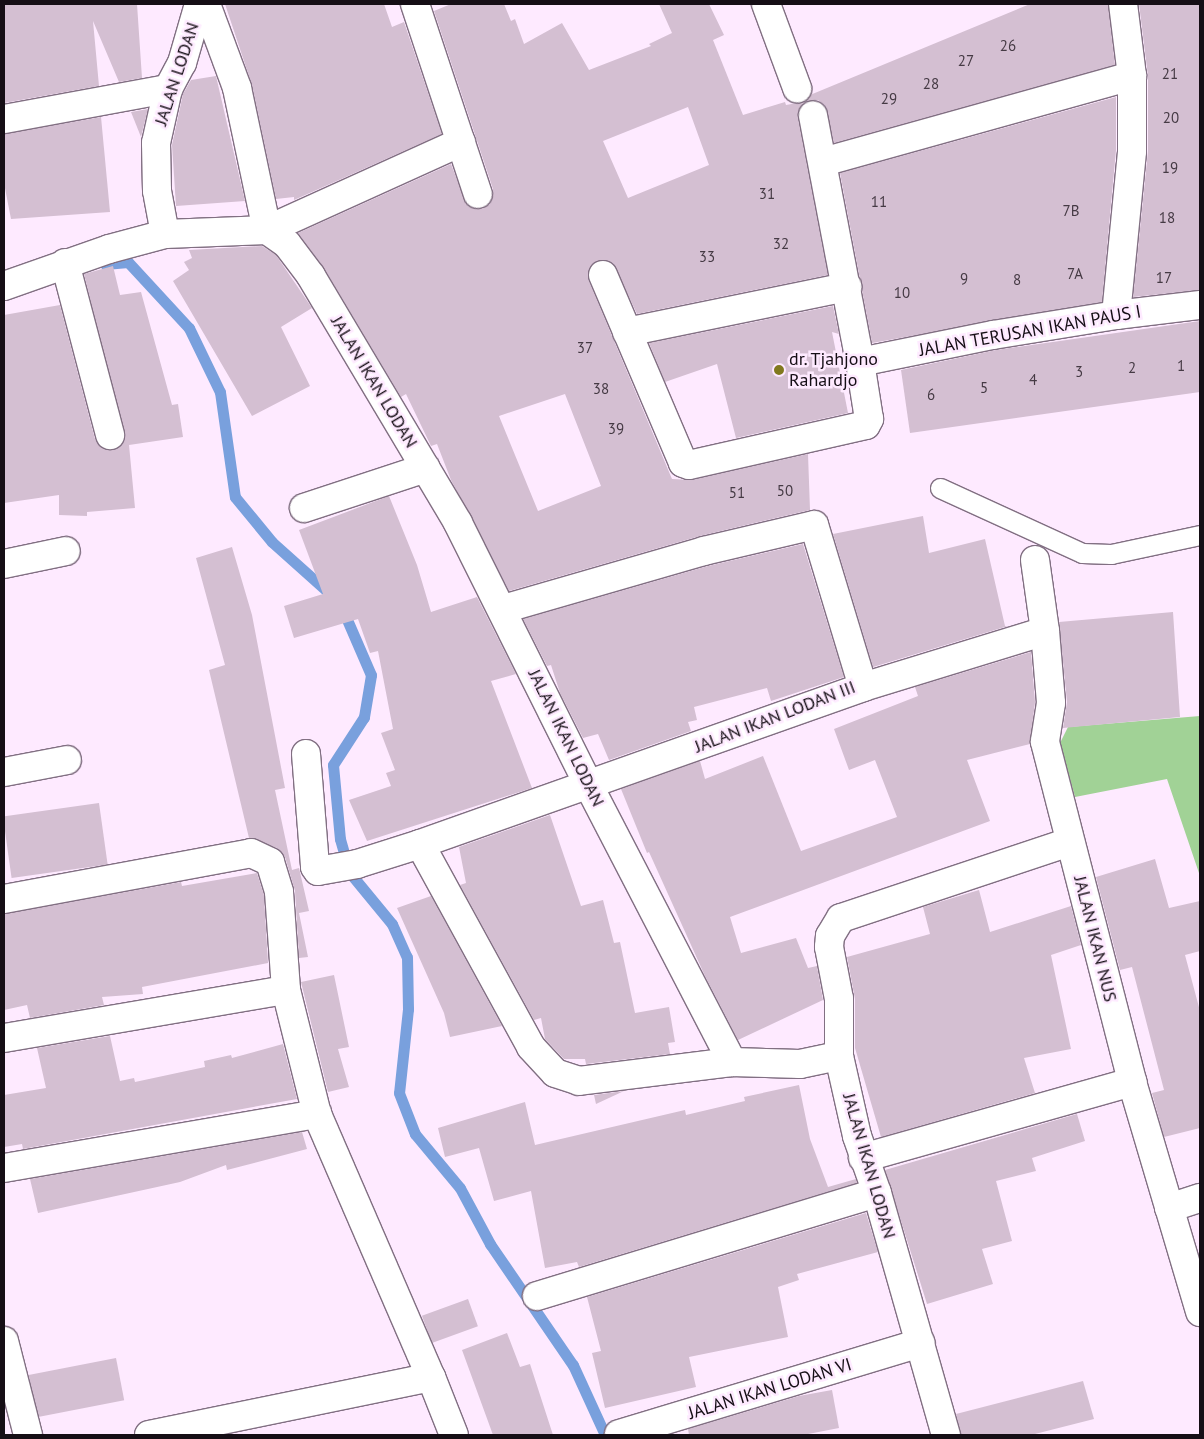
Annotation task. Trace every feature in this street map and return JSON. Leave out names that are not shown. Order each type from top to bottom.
[{"type":"street","name":"JALAN LODAN","points":[[165,234],[157,191],[156,143],[168,89],[182,63],[199,4]]},
{"type":"street","name":"JALAN LODAN","points":[[206,4],[237,88],[268,230]]},
{"type":"street","points":[[415,4],[478,194]]},
{"type":"street","points":[[766,4],[797,88]]},
{"type":"street","points":[[1116,314],[1132,151],[1132,76],[1123,4]]},
{"type":"street","points":[[823,162],[1132,76]]},
{"type":"street","points":[[4,119],[168,89]]},
{"type":"street","points":[[603,275],[678,458],[689,465],[866,424],[868,419],[847,287],[812,115]]},
{"type":"street","points":[[4,286],[67,274],[165,234],[268,230],[461,142]]},
{"type":"street","name":"JALAN IKAN LODAN","points":[[268,230],[287,244],[310,276],[426,468],[503,609],[589,786],[732,1062]]},
{"type":"street","points":[[67,274],[110,435]]},
{"type":"street","points":[[627,332],[847,287]]},
{"type":"street","name":"JALAN TERUSAN IKAN PAUS I","points":[[860,362],[1116,314],[1200,305]]},
{"type":"street","points":[[304,508],[426,468]]},
{"type":"street","name":"JALAN IKAN LODAN III","points":[[306,754],[315,867],[318,871],[328,870],[357,864],[420,844],[589,786],[862,687],[814,526],[704,551],[503,609]]},
{"type":"street","points":[[4,564],[66,551]]},
{"type":"street","name":"JALAN IKAN NUS","points":[[1035,560],[1046,631],[1051,703],[1045,742],[1132,1082],[1200,1312]]},
{"type":"street","points":[[862,687],[1046,631]]},
{"type":"street","points":[[4,772],[67,760]]},
{"type":"street","name":"JALAN IKAN LODAN","points":[[946,1435],[877,1193],[863,1158],[839,1056],[839,999],[829,947],[830,936],[841,918],[1070,842]]},
{"type":"street","points":[[420,844],[531,1047],[555,1073],[579,1082],[732,1062],[800,1064],[839,1056]]},
{"type":"street","points":[[4,899],[251,853],[260,855],[270,862],[279,892],[286,990],[317,1114],[432,1377],[454,1435]]},
{"type":"street","points":[[4,1038],[286,990]]},
{"type":"street","points":[[863,1158],[1132,1082]]},
{"type":"street","points":[[4,1168],[317,1114]]},
{"type":"street","points":[[537,1296],[877,1193]]},
{"type":"street","points":[[1169,1208],[1200,1198]]},
{"type":"street","name":"JALAN IKAN LODAN VI","points":[[619,1434],[921,1343]]},
{"type":"street","points":[[5,1347],[28,1435]]},
{"type":"street","points":[[149,1435],[432,1377]]},
{"type":"lane","points":[[940,488],[1082,553],[1111,554],[1200,534]]},
{"type":"green space","points":[[1200,716],[1200,876],[1167,779],[1075,797],[1060,743],[1068,727]]},
{"type":"building","points":[[4,4],[137,4],[142,78],[119,82],[93,21],[99,86],[4,103]]},
{"type":"building","points":[[225,4],[384,4],[392,27],[404,22],[442,134],[294,200],[294,197],[276,199],[252,85]]},
{"type":"building","points":[[451,4],[504,4],[511,21],[515,19],[524,44],[562,23],[589,70],[651,46],[649,44],[672,33],[659,4],[709,4],[724,35],[713,40],[743,115],[785,102],[786,105],[803,102],[810,95],[1030,4],[1108,4],[1115,65],[834,143],[825,105],[818,100],[803,103],[798,118],[828,275],[637,314],[613,263],[604,260],[591,265],[589,281],[672,479],[692,480],[808,454],[810,510],[700,536],[509,591],[451,480],[437,444],[431,446],[406,394],[401,397],[324,268],[298,233],[451,164],[467,205],[482,209],[490,204],[493,189],[434,11]],"holes":[[[688,107],[709,165],[628,198],[603,141]],[[565,394],[601,486],[538,511],[499,416]]]},
{"type":"building","points":[[1139,4],[1200,4],[1200,290],[1133,297],[1148,151],[1148,76]]},
{"type":"building","points":[[216,76],[245,201],[176,206],[172,145],[183,94],[191,80]]},
{"type":"building","points":[[1116,97],[1116,150],[1102,302],[872,343],[840,173]]},
{"type":"building","points":[[148,109],[141,137],[131,112]]},
{"type":"building","points":[[101,117],[110,212],[11,219],[4,183],[4,134]]},
{"type":"building","points":[[262,246],[276,255],[312,308],[281,327],[310,386],[252,416],[173,281],[189,270],[184,262],[192,258],[189,250]]},
{"type":"building","points":[[113,266],[120,295],[141,292],[172,405],[178,404],[183,437],[129,445],[135,508],[87,512],[87,516],[59,515],[59,495],[4,503],[4,315],[60,305],[95,439],[106,450],[114,450],[125,440],[84,274]]},
{"type":"building","name":"dr. Tjahjono Rahardjo","points":[[833,306],[839,334],[832,332],[848,413],[736,438],[717,364],[665,382],[649,343]]},
{"type":"building","points":[[1200,321],[1200,392],[910,433],[901,370],[996,350]]},
{"type":"building","points":[[389,496],[417,565],[431,612],[477,597],[516,674],[491,681],[532,788],[367,841],[349,800],[391,786],[386,773],[395,770],[381,733],[393,729],[378,651],[370,653],[358,619],[294,638],[284,606],[323,594],[299,530]]},
{"type":"building","points":[[923,516],[929,553],[985,539],[1005,626],[1008,626],[873,667],[833,534]]},
{"type":"building","points":[[803,544],[844,677],[771,701],[767,688],[694,707],[697,720],[688,722],[691,731],[609,760],[598,734],[583,738],[560,693],[551,665],[547,666],[523,619],[708,566]]},
{"type":"building","points":[[232,547],[252,615],[285,788],[275,790],[292,870],[299,868],[309,911],[299,913],[308,957],[299,958],[295,891],[285,857],[277,848],[249,838],[209,670],[225,665],[196,558]]},
{"type":"building","points":[[1173,612],[1180,717],[1063,728],[1067,702],[1059,622]]},
{"type":"building","points":[[1031,652],[1035,702],[1030,744],[967,760],[990,821],[730,917],[741,953],[796,938],[808,968],[817,966],[823,1000],[738,1040],[705,976],[649,852],[647,853],[621,789],[700,761],[705,779],[763,756],[801,851],[897,817],[875,760],[849,770],[834,729],[918,696],[915,687]]},
{"type":"building","points":[[99,803],[108,864],[12,878],[4,816]]},
{"type":"building","points":[[550,815],[581,906],[603,900],[614,943],[620,942],[635,1013],[669,1007],[675,1042],[668,1043],[670,1054],[586,1064],[585,1059],[564,1059],[545,1039],[541,1018],[534,1020],[460,885],[466,883],[459,847]]},
{"type":"building","points":[[1155,859],[1169,908],[1200,901],[1200,951],[1185,955],[1200,1011],[1200,1128],[1164,1137],[1152,1093],[1164,1090],[1132,967],[1120,970],[1096,877]]},
{"type":"building","points":[[257,873],[264,895],[268,963],[142,987],[143,994],[102,997],[104,1005],[30,1018],[27,1005],[4,1010],[4,914],[181,882],[182,886]]},
{"type":"building","points":[[979,890],[990,932],[1071,906],[1081,945],[1051,955],[1071,1049],[1024,1058],[1035,1093],[881,1137],[855,1048],[855,999],[847,957],[930,934],[923,907]]},
{"type":"building","points":[[431,896],[502,1026],[450,1037],[444,1013],[397,908]]},
{"type":"building","points":[[334,975],[349,1047],[338,1049],[349,1087],[328,1092],[301,982]]},
{"type":"building","points":[[110,1036],[120,1081],[134,1078],[135,1082],[205,1067],[204,1061],[231,1055],[232,1058],[283,1044],[297,1099],[23,1149],[22,1144],[4,1147],[4,1095],[46,1088],[37,1048]]},
{"type":"building","points":[[799,1085],[810,1139],[828,1187],[856,1179],[857,1183],[579,1267],[577,1262],[545,1268],[531,1191],[494,1201],[479,1148],[445,1157],[438,1128],[525,1102],[535,1145],[685,1110],[686,1115],[745,1101],[744,1097]]},
{"type":"building","points":[[624,1091],[596,1104],[594,1095]]},
{"type":"building","points":[[1077,1114],[1085,1141],[1032,1158],[1036,1171],[996,1181],[1012,1241],[982,1249],[993,1284],[927,1304],[885,1170]]},
{"type":"building","points":[[302,1132],[307,1149],[227,1170],[226,1165],[180,1182],[38,1213],[30,1179]]},
{"type":"building","points":[[866,1213],[878,1252],[797,1274],[799,1280],[778,1287],[788,1337],[689,1357],[696,1387],[605,1408],[592,1353],[601,1351],[587,1297]]},
{"type":"building","points":[[468,1299],[478,1326],[432,1343],[422,1316]]},
{"type":"building","points":[[507,1333],[520,1367],[530,1364],[553,1435],[493,1435],[462,1350]]},
{"type":"building","points":[[116,1358],[124,1400],[37,1417],[29,1375]]},
{"type":"building","points":[[1083,1381],[1094,1419],[1031,1435],[961,1435],[956,1414]]},
{"type":"building","points":[[832,1390],[839,1428],[803,1435],[689,1435],[688,1429],[799,1396]]},
{"type":"waterway","points":[[105,264],[128,262],[189,328],[220,392],[235,497],[272,542],[328,592]]},
{"type":"waterway","points":[[342,608],[371,675],[364,717],[333,765],[340,839],[350,873],[392,924],[407,957],[408,1009],[399,1093],[415,1134],[460,1188],[490,1244],[573,1365],[605,1435]]},
{"type":"place","name":"dr. Tjahjono Rahardjo","points":[[779,370]]}]
